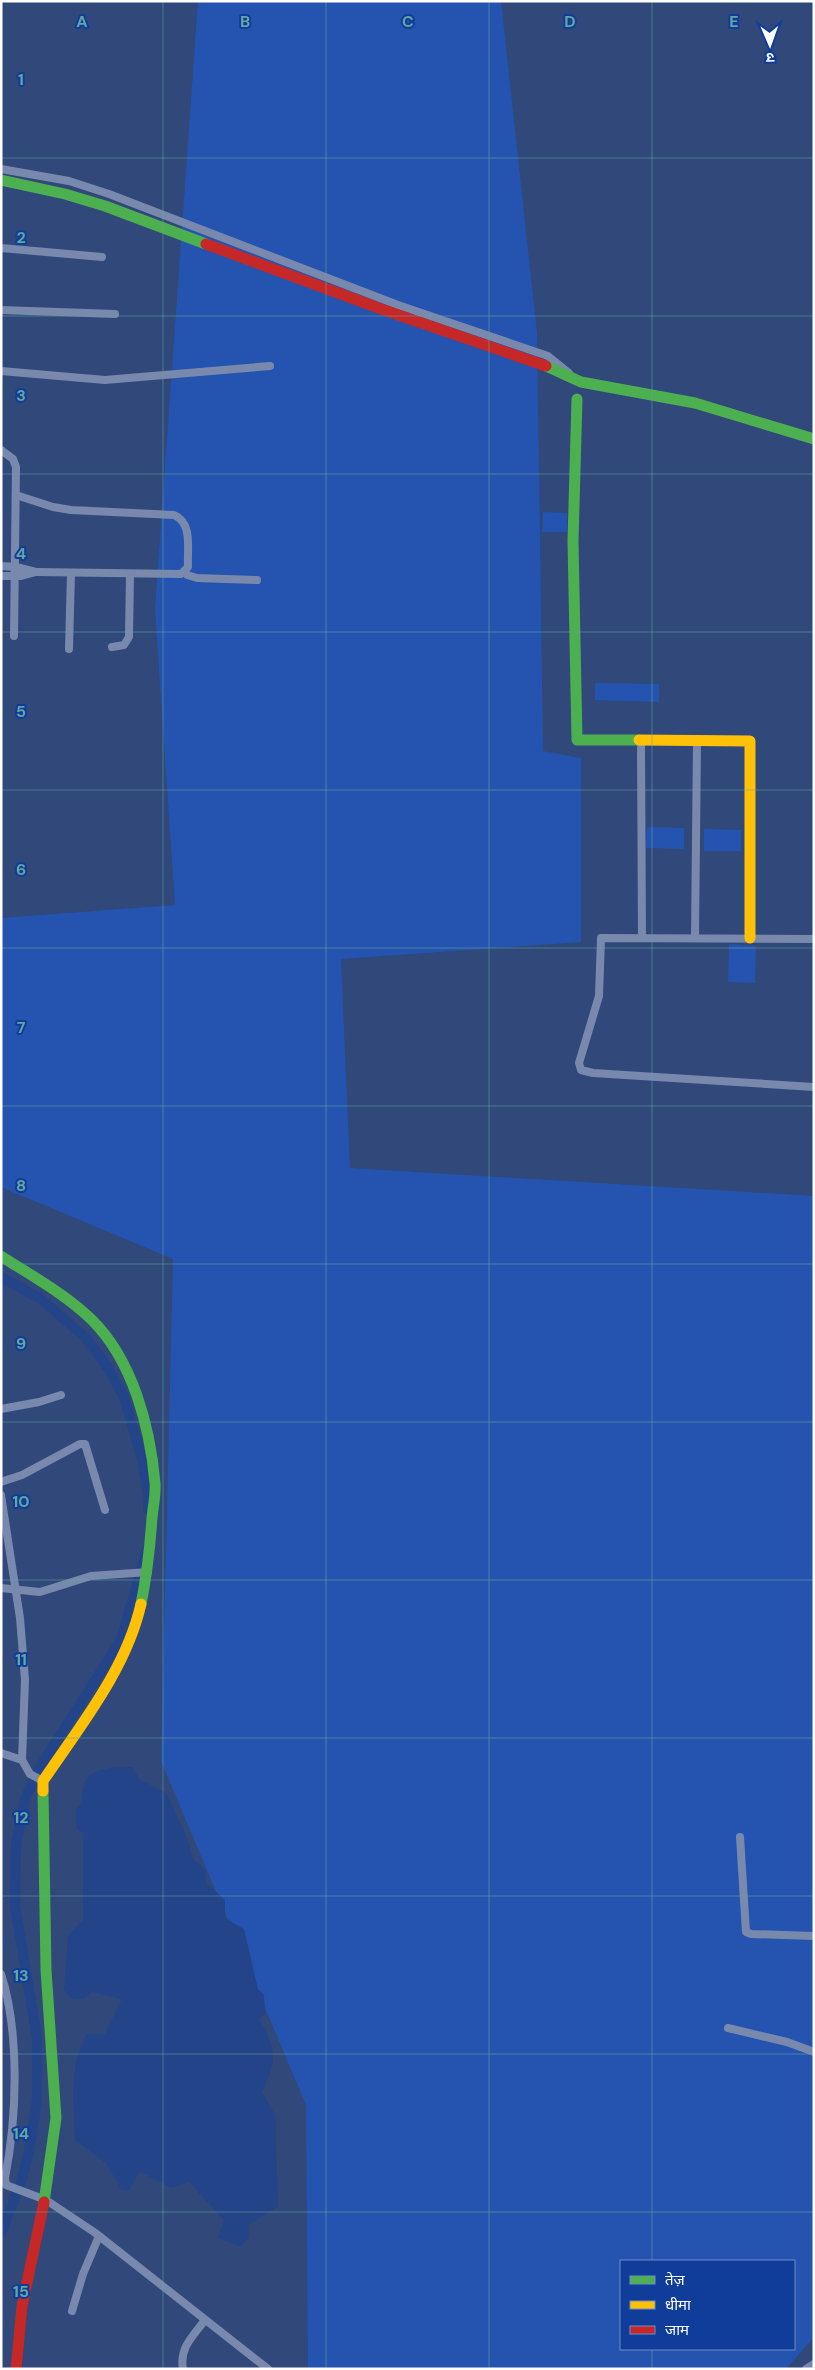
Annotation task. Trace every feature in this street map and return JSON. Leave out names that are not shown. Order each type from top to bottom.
[{"type":"street","points":[[1,169],[69,182],[109,194],[398,304],[548,356],[581,382]]},
{"type":"street","points":[[1,180],[65,194],[105,206],[384,310],[549,367],[581,382],[695,403],[814,438]]},
{"type":"street","points":[[1,248],[102,257]]},
{"type":"street","points":[[1,310],[115,314]]},
{"type":"street","points":[[1,371],[105,380],[270,366]]},
{"type":"street","points":[[577,399],[573,551],[577,740],[750,741],[750,938]]},
{"type":"street","points":[[1,450],[13,459],[16,467],[14,636]]},
{"type":"street","points":[[1,566],[16,567],[36,572],[174,575],[185,571],[188,567],[187,526],[183,519],[164,513],[71,510],[53,507],[16,495]]},
{"type":"street","points":[[185,571],[187,575],[197,578],[257,580]]},
{"type":"street","points":[[1,576],[15,576],[36,572]]},
{"type":"street","points":[[69,649],[71,573]]},
{"type":"street","points":[[112,647],[127,643],[129,637],[130,574]]},
{"type":"street","points":[[641,740],[642,938]]},
{"type":"street","points":[[695,938],[697,741]]},
{"type":"street","points":[[814,939],[601,938],[599,996],[579,1062],[581,1070],[593,1073],[814,1088]]},
{"type":"street","points":[[1,1256],[70,1300],[93,1321],[113,1347],[131,1382],[146,1424],[155,1485],[137,1621],[124,1653],[106,1687],[40,1780],[46,1970],[56,2118],[46,2200],[18,2329],[16,2369]]},
{"type":"street","points":[[1,1409],[39,1402],[61,1394]]},
{"type":"street","points":[[1,1482],[22,1475],[80,1444],[85,1444],[105,1510]]},
{"type":"street","points":[[1,1495],[16,1591],[25,1680],[22,1760],[30,1774],[40,1780]]},
{"type":"street","points":[[1,1588],[40,1592],[91,1576],[142,1573]]},
{"type":"street","points":[[1,1752],[22,1760]]},
{"type":"street","points":[[740,1837],[746,1932],[751,1934],[814,1936]]},
{"type":"street","points":[[1,1974],[8,1996],[12,2021],[14,2095],[13,2138],[5,2178],[6,2185],[30,2192],[46,2200],[99,2236],[268,2369]]},
{"type":"street","points":[[728,2028],[787,2042],[814,2052]]},
{"type":"street","points":[[72,2311],[83,2274],[99,2236]]},
{"type":"street","points":[[182,2369],[183,2349],[205,2320]]},
{"type":"shaded area","points":[[198,1],[501,1],[537,333],[543,751],[581,758],[581,942],[341,959],[350,1168],[814,1196],[814,2337],[786,2369],[308,2369],[306,2105],[161,1761],[173,1259],[1,1187],[1,918],[175,905],[155,609]]},
{"type":"shaded area","points":[[543,512],[567,513],[567,532],[542,532]]},
{"type":"shaded area","points":[[595,683],[659,684],[659,702],[595,700]]},
{"type":"shaded area","points":[[647,827],[684,828],[684,849],[646,848]]},
{"type":"shaded area","points":[[704,829],[741,830],[741,851],[704,851]]},
{"type":"shaded area","points":[[729,944],[756,946],[755,983],[728,982]]},
{"type":"shaded area","points":[[132,1767],[139,1779],[166,1793],[186,1835],[193,1859],[205,1870],[206,1883],[225,1900],[225,1918],[244,1929],[258,1989],[264,1995],[265,2013],[259,2019],[269,2040],[273,2055],[270,2071],[262,2092],[275,2115],[278,2206],[248,2225],[249,2237],[240,2246],[218,2238],[224,2220],[189,2182],[171,2188],[140,2171],[129,2190],[122,2190],[106,2163],[75,2140],[73,2099],[77,2059],[81,2047],[87,2034],[105,2034],[122,1999],[91,1992],[85,1998],[73,1999],[64,1990],[68,1936],[83,1920],[83,1833],[76,1827],[76,1809],[82,1802],[85,1782],[90,1776],[104,1769]]},
{"type":"waterway","points":[[1,1277],[41,1299],[86,1338],[108,1368],[124,1397],[142,1459],[149,1499],[148,1510]]},
{"type":"waterway","points":[[1,2233],[21,2182],[29,2152],[37,2100],[37,2037],[15,1906],[16,1844],[25,1799],[40,1767],[121,1640],[146,1552]]},
{"type":"traffic: fast","points":[[1,180],[65,194],[105,206],[206,244]]},
{"type":"traffic: fast","points":[[546,366],[581,382],[695,403],[814,439]]},
{"type":"traffic: fast","points":[[577,399],[573,541],[577,740],[639,740]]},
{"type":"traffic: fast","points":[[1,1256],[59,1293],[91,1319],[118,1354],[137,1395],[149,1440],[155,1483],[148,1561],[141,1604]]},
{"type":"traffic: fast","points":[[43,1791],[46,1970],[56,2118],[44,2202]]},
{"type":"traffic: slow","points":[[639,740],[750,741],[750,938]]},
{"type":"traffic: slow","points":[[43,1791],[43,1781],[113,1675],[125,1652],[141,1604]]},
{"type":"traffic: jam","points":[[206,244],[384,310],[546,366]]},
{"type":"traffic: jam","points":[[16,2369],[22,2306],[44,2202]]}]
